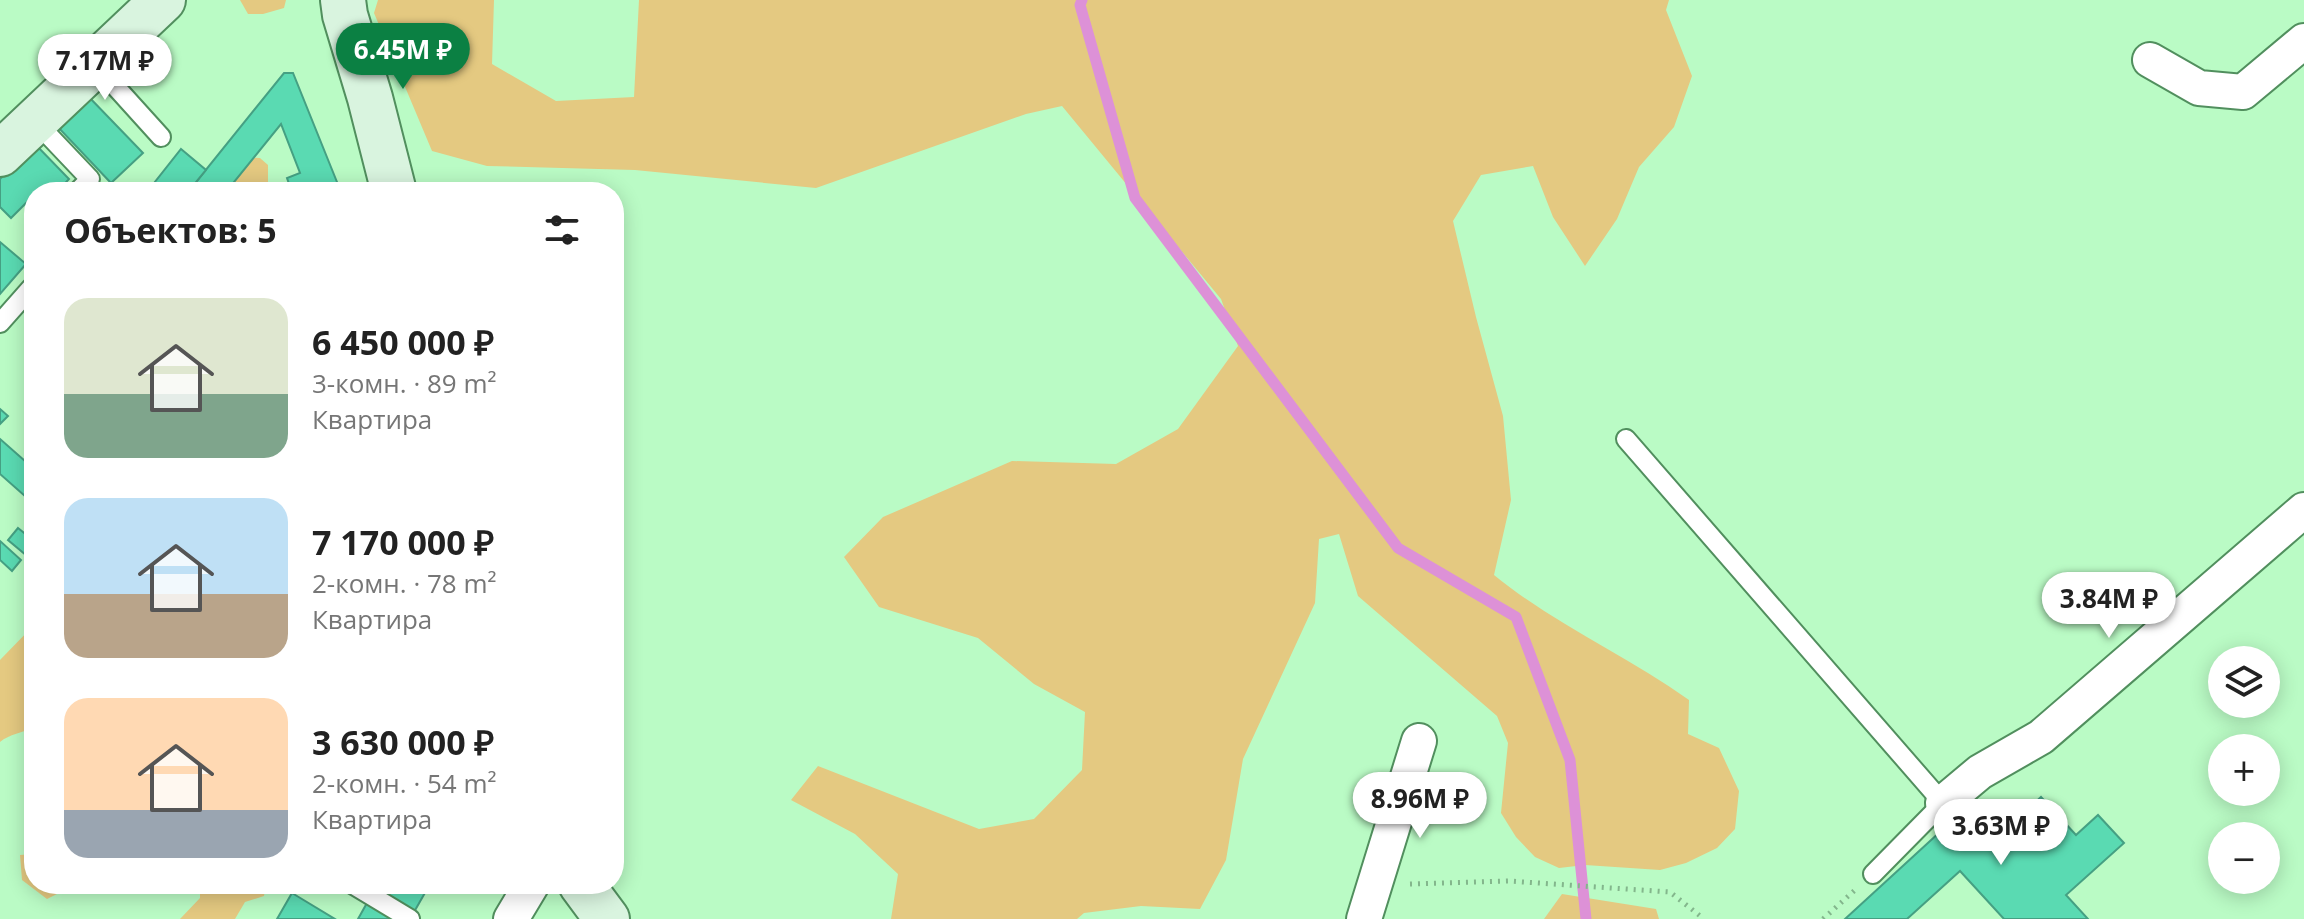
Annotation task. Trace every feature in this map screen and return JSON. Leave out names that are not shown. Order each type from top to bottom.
[{"type":"main road","points":[[0,154],[163,0]]},
{"type":"main road","points":[[342,5],[391,182]]},
{"type":"main road","points":[[588,894],[607,919]]},
{"type":"street","points":[[2150,60],[2199,88],[2243,92],[2304,41]]},
{"type":"street","points":[[1943,803],[1980,772],[2041,737],[2304,510]]},
{"type":"street","points":[[1364,919],[1419,741]]},
{"type":"street","points":[[511,919],[526,894]]},
{"type":"lane","points":[[95,64],[161,137]]},
{"type":"lane","points":[[35,121],[90,179],[87,182]]},
{"type":"lane","points":[[0,323],[24,296]]},
{"type":"lane","points":[[1626,439],[1943,803],[1873,874]]},
{"type":"lane","points":[[369,894],[410,919]]},
{"type":"path","points":[[1823,919],[1873,874]]},
{"type":"path","points":[[1377,885],[1509,881],[1670,892],[1704,919]]},
{"type":"shaded area","points":[[240,0],[286,0],[284,8],[263,14],[248,14]]},
{"type":"shaded area","points":[[378,0],[494,0],[492,64],[556,101],[634,97],[639,0],[1669,0],[1666,10],[1692,76],[1674,127],[1639,167],[1617,219],[1585,266],[1553,217],[1533,166],[1481,175],[1453,221],[1503,416],[1511,500],[1494,575],[1541,609],[1689,700],[1688,734],[1719,748],[1739,791],[1735,829],[1717,848],[1686,863],[1660,870],[1585,865],[1559,868],[1535,857],[1516,837],[1501,813],[1508,743],[1497,716],[1358,596],[1339,534],[1319,539],[1315,603],[1243,759],[1226,860],[1200,909],[1141,906],[1084,913],[1077,919],[891,919],[898,874],[855,834],[791,800],[818,766],[979,829],[1034,819],[1082,770],[1085,712],[1034,684],[978,638],[879,607],[844,557],[883,517],[1012,461],[1116,464],[1178,429],[1238,346],[1221,299],[1062,106],[1026,114],[816,188],[635,170],[487,166],[432,151],[374,13]]},
{"type":"shaded area","points":[[241,157],[260,158],[268,165],[268,182],[226,182]]},
{"type":"shaded area","points":[[24,635],[24,731],[0,742],[0,660]]},
{"type":"shaded area","points":[[20,855],[24,855],[24,882],[22,880]]},
{"type":"shaded area","points":[[40,894],[57,894],[47,899]]},
{"type":"shaded area","points":[[200,894],[264,894],[245,902],[235,919],[180,919],[200,898]]},
{"type":"shaded area","points":[[1562,894],[1656,909],[1659,919],[1544,919]]},
{"type":"building","points":[[284,73],[293,73],[337,182],[288,182],[287,178],[300,173],[281,124],[234,182],[196,182]]},
{"type":"building","points":[[87,95],[143,153],[110,182],[56,125]]},
{"type":"building","points":[[35,144],[69,179],[66,182],[24,182],[24,205],[11,218],[0,207],[0,179]]},
{"type":"building","points":[[181,149],[206,170],[196,182],[155,182]]},
{"type":"building","points":[[0,242],[24,262],[24,266],[0,294]]},
{"type":"building","points":[[0,409],[8,416],[0,424]]},
{"type":"building","points":[[0,439],[24,460],[24,495],[0,474]]},
{"type":"building","points":[[18,528],[24,533],[24,553],[8,540]]},
{"type":"building","points":[[0,541],[21,560],[12,571],[0,560]]},
{"type":"building","points":[[2041,797],[2076,835],[2098,815],[2124,843],[2066,895],[2088,919],[2004,919],[1960,871],[1907,919],[1845,919],[1941,831],[1947,838],[1977,810],[2000,835]]},
{"type":"building","points":[[294,894],[335,919],[277,919]]},
{"type":"building","points":[[384,894],[424,894],[414,912]]},
{"type":"building","points":[[367,903],[393,919],[358,919]]},
{"type":"waterway","points":[[1082,0],[1080,5],[1135,198],[1398,548],[1516,617],[1570,760],[1586,919]]}]
